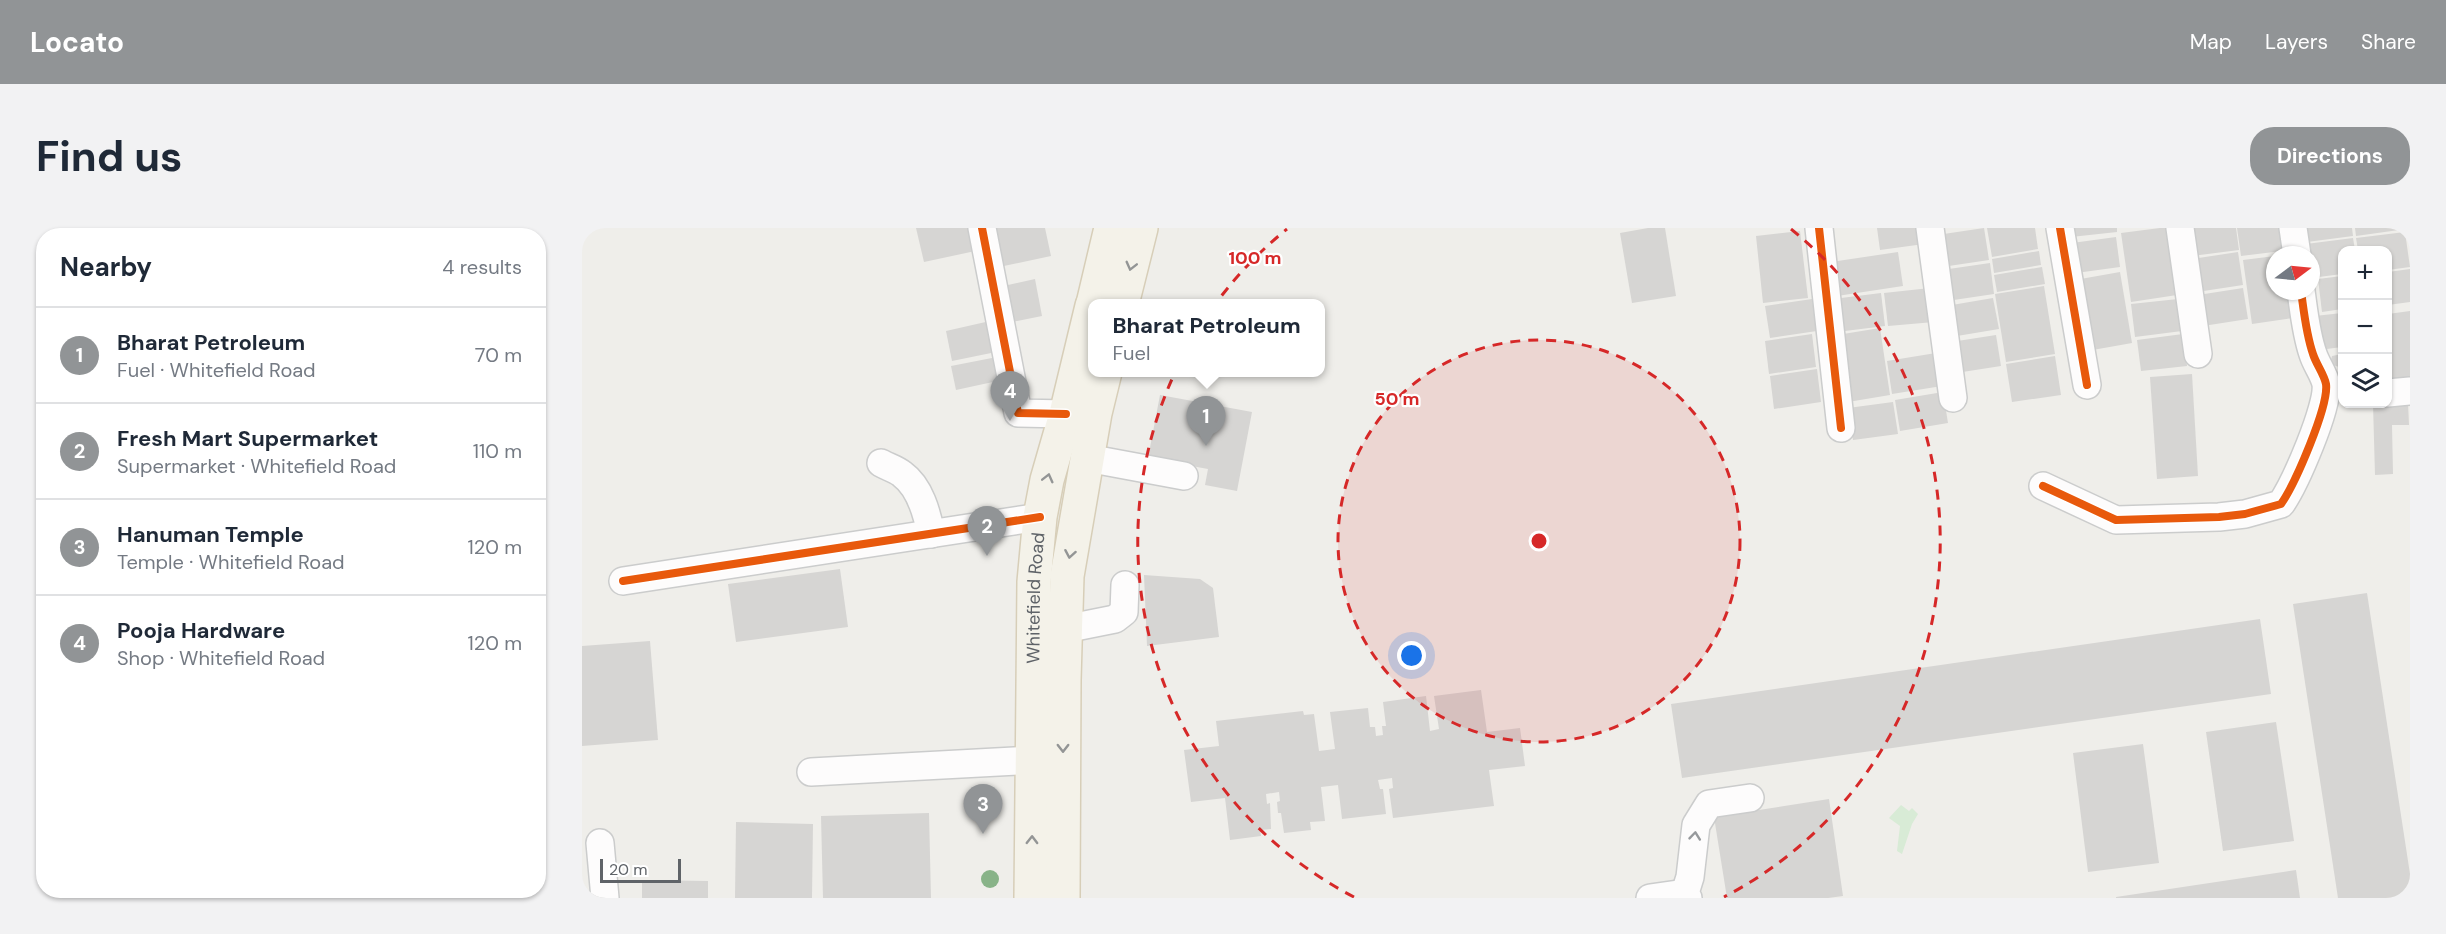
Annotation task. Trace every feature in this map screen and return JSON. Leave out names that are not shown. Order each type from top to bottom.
[{"type":"main road","name":"Whitefield Road","points":[[1093,299],[1111,228]]},
{"type":"main road","points":[[1123,299],[1141,228]]},
{"type":"main road","name":"Whitefield Road","points":[[1031,898],[1034,582],[1040,517],[1047,480],[1066,414],[1088,322]]},
{"type":"main road","name":"Whitefield Road","points":[[1063,898],[1066,576],[1104,377]]},
{"type":"street","points":[[982,228],[1018,413],[1066,414]]},
{"type":"street","points":[[1819,228],[1841,428]]},
{"type":"street","points":[[1930,228],[1953,398]]},
{"type":"street","points":[[2060,228],[2087,385]]},
{"type":"street","points":[[2180,228],[2198,354]]},
{"type":"street","points":[[2293,228],[2295,246]]},
{"type":"street","points":[[2043,486],[2116,519],[2219,517],[2245,514],[2281,504],[2298,474],[2320,414],[2334,386],[2313,353],[2305,323],[2302,300]]},
{"type":"street","points":[[2392,393],[2410,391]]},
{"type":"street","points":[[1087,458],[1184,476]]},
{"type":"street","points":[[881,463],[903,474],[917,492],[931,534]]},
{"type":"street","points":[[623,580],[1040,517]]},
{"type":"street","points":[[1065,630],[1114,619],[1124,612],[1125,585]]},
{"type":"street","points":[[811,772],[1034,760]]},
{"type":"street","points":[[1650,898],[1686,896],[1696,825],[1710,804],[1750,798]]},
{"type":"street","points":[[600,843],[605,898]]},
{"type":"green space","points":[[1901,805],[1909,811],[1912,808],[1918,814],[1912,824],[1902,854],[1897,851],[1900,826],[1889,818]]},
{"type":"building","points":[[916,228],[976,228],[980,250],[924,262]]},
{"type":"building","points":[[991,228],[1045,228],[1051,256],[999,267]]},
{"type":"building","points":[[1648,228],[1665,228],[1676,296],[1632,303],[1620,233]]},
{"type":"building","points":[[1877,228],[1922,228],[1924,244],[1880,250]]},
{"type":"building","points":[[1984,228],[1989,260],[1942,267],[1937,235]]},
{"type":"building","points":[[1987,228],[2035,228],[2038,249],[1992,257]]},
{"type":"building","points":[[2070,228],[2117,228],[2117,232],[2071,237]]},
{"type":"building","points":[[2168,228],[2177,295],[2131,302],[2121,233]]},
{"type":"building","points":[[2188,228],[2236,228],[2239,250],[2192,256]]},
{"type":"building","points":[[2237,228],[2286,228],[2288,246],[2266,246],[2266,253],[2241,256]]},
{"type":"building","points":[[2305,228],[2352,228],[2353,236],[2307,242]]},
{"type":"building","points":[[2355,228],[2406,228],[2406,229],[2356,236]]},
{"type":"building","points":[[1800,231],[1808,298],[1763,303],[1756,236]]},
{"type":"building","points":[[2405,232],[2410,267],[2392,269],[2392,246],[2357,246],[2356,238]]},
{"type":"building","points":[[2116,237],[2120,267],[2076,273],[2072,243]]},
{"type":"building","points":[[2353,238],[2354,246],[2338,246],[2338,275],[2320,277],[2320,246],[2306,246],[2306,244]]},
{"type":"building","points":[[2039,251],[2041,265],[1994,273],[1992,259]]},
{"type":"building","points":[[1898,252],[1903,286],[1837,296],[1831,262]]},
{"type":"building","points":[[2238,252],[2243,285],[2197,292],[2192,259]]},
{"type":"building","points":[[2266,257],[2266,300],[2296,300],[2299,317],[2252,324],[2243,260]]},
{"type":"building","points":[[1990,263],[1994,294],[1947,301],[1942,270]]},
{"type":"building","points":[[2042,267],[2045,284],[1997,292],[1994,275]]},
{"type":"building","points":[[2410,269],[2410,302],[2392,304],[2392,271]]},
{"type":"building","points":[[2120,272],[2132,343],[2087,351],[2075,280]]},
{"type":"building","points":[[2338,276],[2338,310],[2322,312],[2320,279]]},
{"type":"building","points":[[1035,279],[1042,316],[1007,323],[999,287]]},
{"type":"building","points":[[2044,286],[2055,354],[2006,362],[1995,294]]},
{"type":"building","points":[[1930,288],[1934,322],[1888,326],[1884,293]]},
{"type":"building","points":[[2243,288],[2248,319],[2203,326],[2198,295]]},
{"type":"building","points":[[1881,293],[1885,326],[1837,332],[1833,299]]},
{"type":"building","points":[[1993,298],[1999,329],[1951,337],[1946,306]]},
{"type":"building","points":[[1812,299],[1817,331],[1770,338],[1765,306]]},
{"type":"building","points":[[2178,299],[2182,331],[2135,337],[2131,304]]},
{"type":"building","points":[[2410,311],[2410,385],[2392,382],[2392,313]]},
{"type":"building","points":[[2338,313],[2338,348],[2319,350],[2315,316]]},
{"type":"building","points":[[990,321],[996,352],[952,361],[946,331]]},
{"type":"building","points":[[1880,328],[1890,395],[1848,402],[1837,335]]},
{"type":"building","points":[[1812,334],[1816,367],[1769,374],[1765,341]]},
{"type":"building","points":[[2183,334],[2187,366],[2141,371],[2137,340]]},
{"type":"building","points":[[1996,335],[2001,366],[1956,373],[1951,342]]},
{"type":"building","points":[[1936,353],[1942,386],[1892,394],[1887,361]]},
{"type":"building","points":[[2338,355],[2338,367],[2330,364],[2332,356]]},
{"type":"building","points":[[2055,356],[2061,395],[2012,402],[2006,364]]},
{"type":"building","points":[[997,357],[1002,380],[956,390],[951,366]]},
{"type":"building","points":[[1817,369],[1821,402],[1774,409],[1770,376]]},
{"type":"building","points":[[2192,374],[2198,476],[2157,479],[2150,377]]},
{"type":"building","points":[[1943,392],[1948,423],[1900,431],[1895,400]]},
{"type":"building","points":[[1160,395],[1252,412],[1237,491],[1205,485],[1208,469],[1148,458]]},
{"type":"building","points":[[1893,402],[1898,434],[1853,440],[1848,408]]},
{"type":"building","points":[[2408,402],[2409,425],[2392,425],[2393,474],[2375,475],[2373,408],[2392,408],[2392,403]]},
{"type":"building","points":[[840,569],[848,627],[736,642],[728,584]]},
{"type":"building","points":[[1144,575],[1200,579],[1213,588],[1219,637],[1147,646]]},
{"type":"building","points":[[2367,593],[2410,874],[2410,898],[2338,898],[2293,604]]},
{"type":"building","points":[[2260,619],[2271,694],[1682,778],[1671,704]]},
{"type":"building","points":[[650,641],[658,740],[582,746],[582,646]]},
{"type":"building","points":[[1481,690],[1487,732],[1520,728],[1525,766],[1489,770],[1494,806],[1393,818],[1389,789],[1393,788],[1392,778],[1378,780],[1380,789],[1383,789],[1386,814],[1342,819],[1338,785],[1321,787],[1325,821],[1310,822],[1311,830],[1284,833],[1281,813],[1278,813],[1279,792],[1266,794],[1267,804],[1270,803],[1271,829],[1260,830],[1261,836],[1230,840],[1225,798],[1191,802],[1184,750],[1219,746],[1216,721],[1303,711],[1304,715],[1314,714],[1319,751],[1335,749],[1330,712],[1368,708],[1370,727],[1375,727],[1376,736],[1383,735],[1382,726],[1386,726],[1383,702],[1426,696],[1430,731],[1439,729],[1434,696]]},
{"type":"building","points":[[2276,722],[2294,841],[2223,851],[2206,732]]},
{"type":"building","points":[[2143,744],[2159,863],[2088,872],[2073,753]]},
{"type":"building","points":[[1829,799],[1843,896],[1727,898],[1714,817]]},
{"type":"building","points":[[929,813],[931,898],[823,898],[821,816]]},
{"type":"building","points":[[736,822],[813,824],[812,898],[735,898]]},
{"type":"building","points":[[2296,870],[2300,898],[2116,898],[2116,897]]},
{"type":"building","points":[[642,880],[708,881],[708,898],[642,898]]},
{"type":"cycle path","points":[[982,228],[1018,413],[1066,414]]},
{"type":"cycle path","points":[[1819,228],[1841,428]]},
{"type":"cycle path","points":[[2060,228],[2087,385]]},
{"type":"cycle path","points":[[2043,486],[2116,520],[2219,517],[2245,514],[2281,504],[2310,445],[2326,395],[2325,380],[2314,358],[2309,339],[2302,300]]},
{"type":"cycle path","points":[[623,581],[1040,517]]},
{"type":"place","name":"Pooja Hardware","points":[[1010,421]]},
{"type":"place","name":"Bharat Petroleum","points":[[1206,446]]},
{"type":"place","name":"Fresh Mart Supermarket","points":[[987,556]]},
{"type":"place","name":"Hanuman Temple","points":[[983,834]]}]
